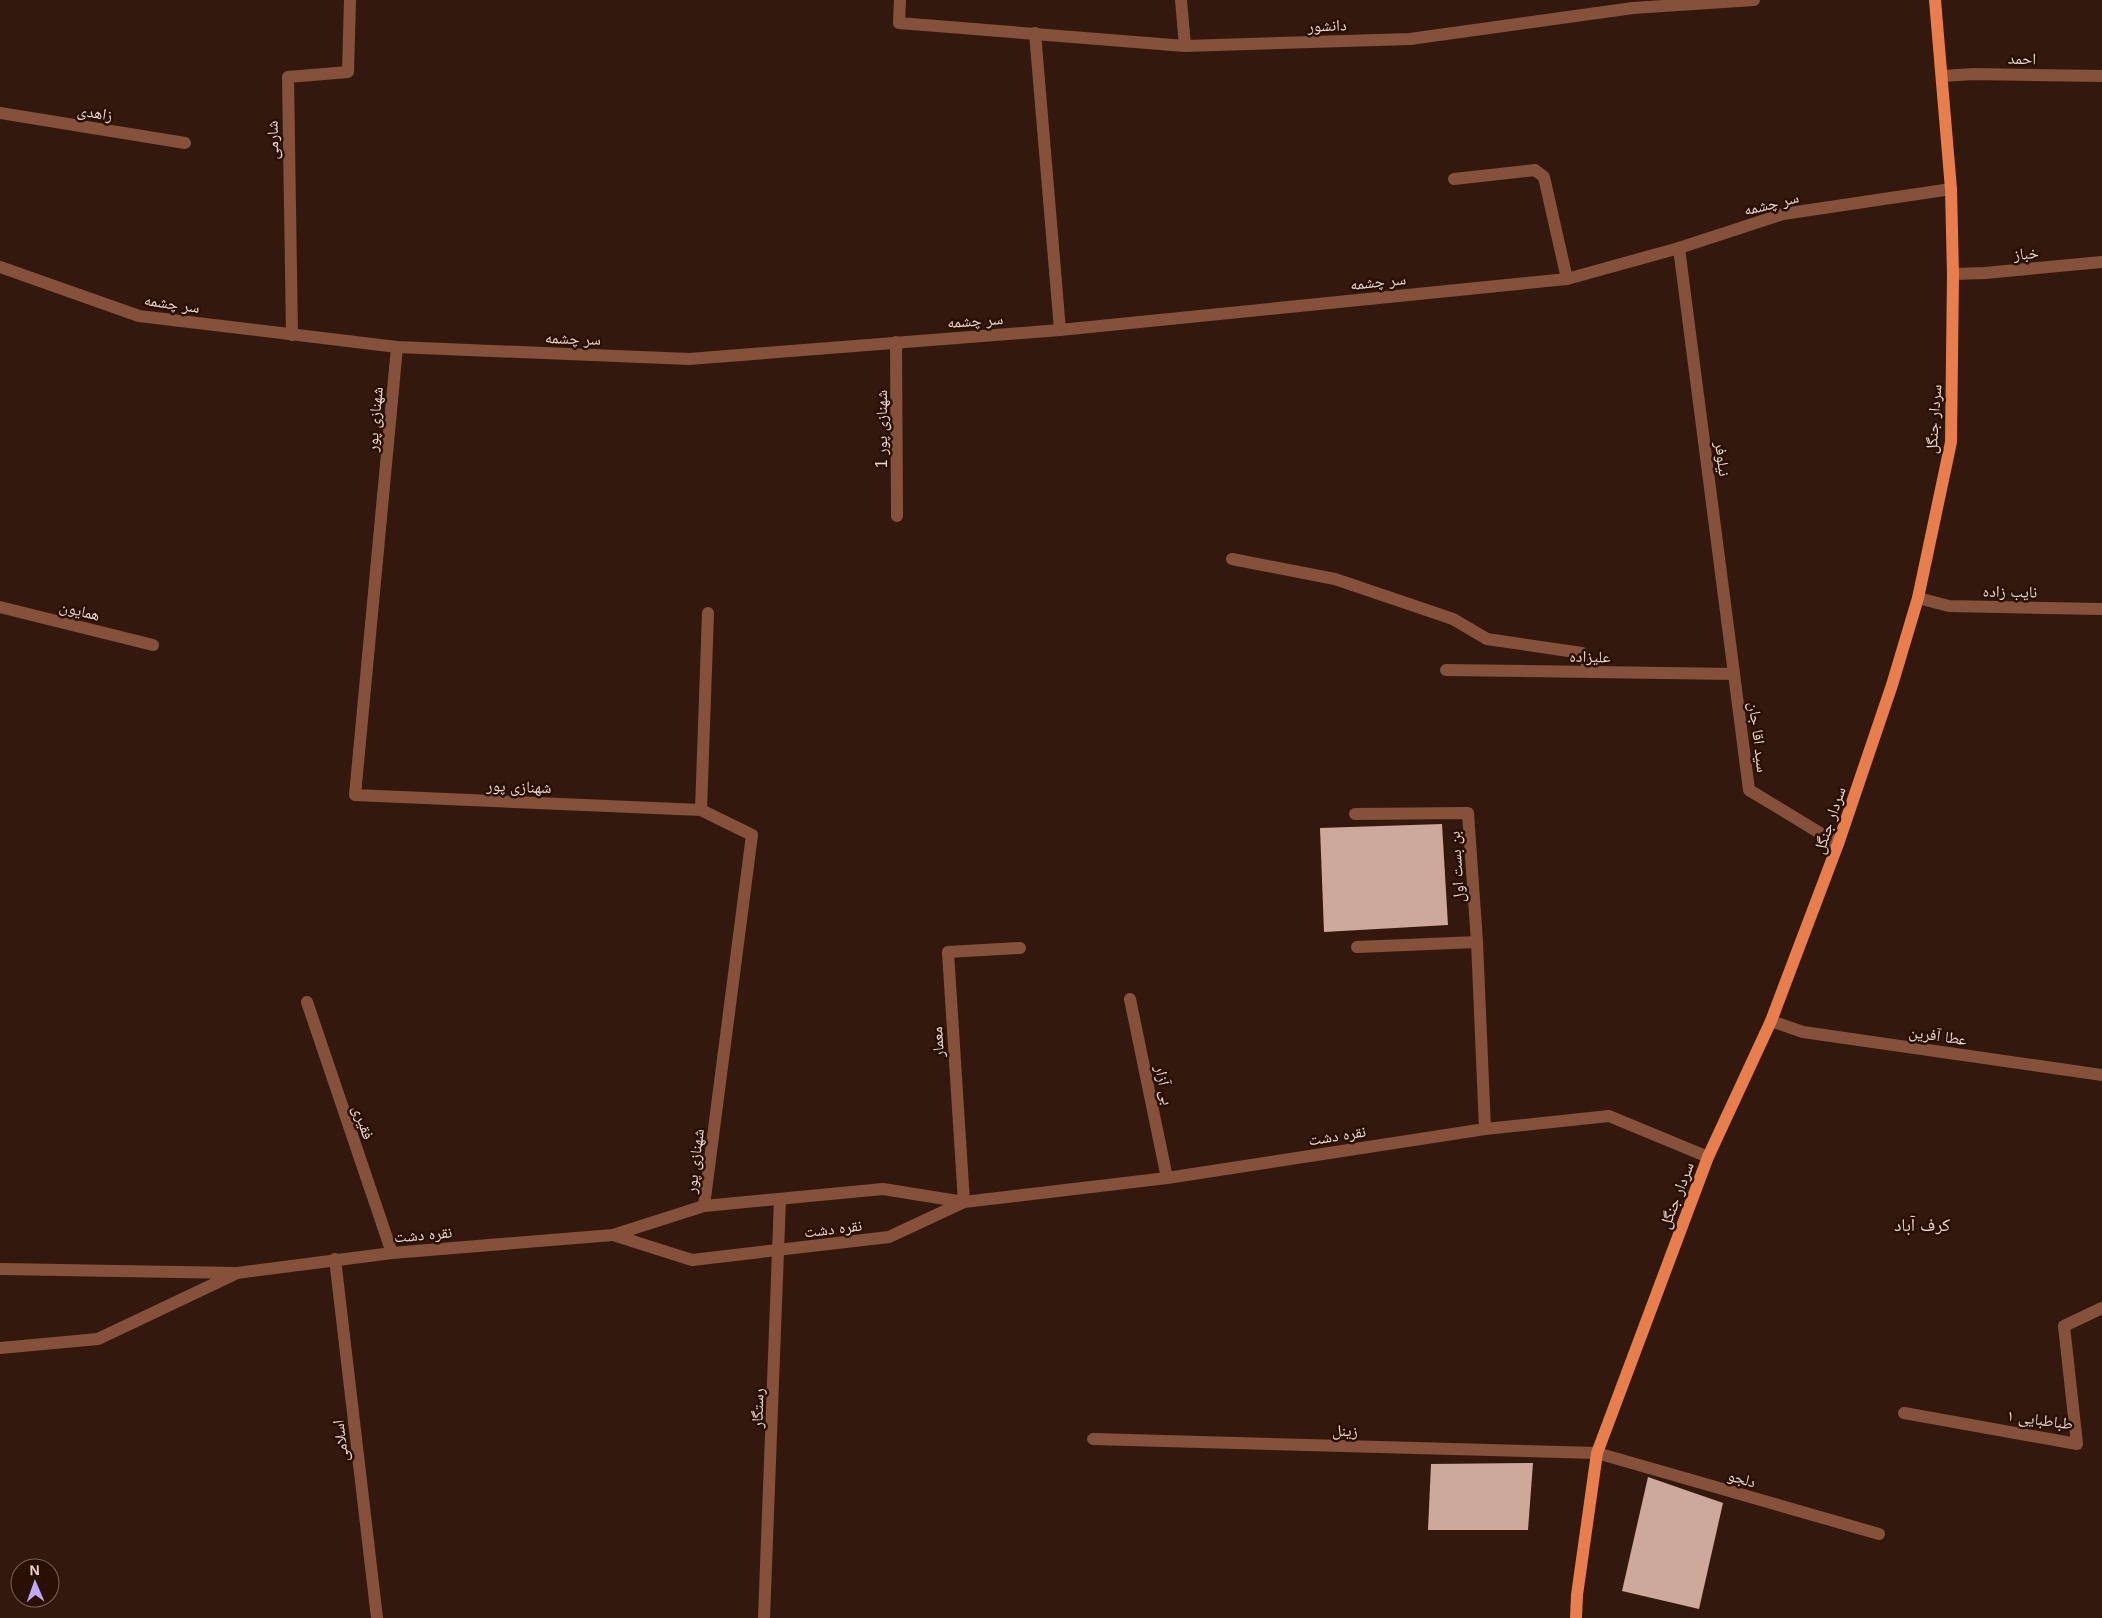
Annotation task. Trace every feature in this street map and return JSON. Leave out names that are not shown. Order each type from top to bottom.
[{"type":"main road","name":"سردار جنگل","points":[[1576,1618],[1577,1595],[1597,1453],[1708,1157],[1772,1021],[1838,844],[1892,685],[1918,598],[1950,442],[1953,274],[1951,189],[1935,0]]},
{"type":"street","name":"شارمی","points":[[292,335],[288,77],[348,72],[350,0]]},
{"type":"street","name":"دانشور","points":[[900,0],[899,23],[1185,46],[1410,39],[1633,8],[1754,0]]},
{"type":"street","points":[[1180,0],[1185,46]]},
{"type":"street","points":[[1035,33],[1060,330]]},
{"type":"street","name":"احمد","points":[[1942,76],[1974,74],[2102,76]]},
{"type":"street","name":"زاهدی","points":[[0,113],[184,143]]},
{"type":"street","points":[[1454,179],[1535,170],[1544,177],[1566,279]]},
{"type":"street","name":"سر چشمه","points":[[1,273],[140,316],[397,347],[689,359],[1060,330],[1566,279],[1679,248],[1783,214],[1951,189]]},
{"type":"street","name":"نیلوفر","points":[[1679,248],[1734,674]]},
{"type":"street","name":"خباز","points":[[1953,274],[1985,273],[2102,262]]},
{"type":"street","name":"شهنازی پور 1","points":[[896,342],[897,516]]},
{"type":"street","name":"شهنازی پور","points":[[397,347],[355,795],[701,810],[752,836],[704,1206]]},
{"type":"street","points":[[1232,559],[1335,579],[1453,619],[1487,639],[1582,653],[1592,672]]},
{"type":"street","name":"نایب زاده","points":[[1918,598],[1949,606],[2102,609]]},
{"type":"street","name":"همایون","points":[[0,607],[153,645]]},
{"type":"street","points":[[701,810],[708,613]]},
{"type":"street","name":"علیزاده","points":[[1446,670],[1734,674]]},
{"type":"street","name":"سید اقا جان","points":[[1734,674],[1749,790],[1838,844]]},
{"type":"street","name":"بن بست اول","points":[[1355,814],[1468,813],[1477,942],[1484,1129]]},
{"type":"street","points":[[1357,947],[1477,942]]},
{"type":"street","name":"معمار","points":[[964,1202],[948,952],[1020,948]]},
{"type":"street","name":"بی آزار","points":[[1130,999],[1168,1178]]},
{"type":"street","name":"فقیری","points":[[306,1002],[392,1253]]},
{"type":"street","name":"عطا آفرین","points":[[1772,1021],[1803,1032],[2101,1073]]},
{"type":"street","name":"نقره دشت","points":[[0,1269],[237,1273],[392,1253],[613,1235],[704,1206],[883,1189],[964,1202],[1168,1178],[1484,1129],[1609,1116],[1708,1157]]},
{"type":"street","name":"رستگار","points":[[764,1618],[780,1199]]},
{"type":"street","name":"نقره دشت","points":[[613,1235],[692,1260],[890,1237],[964,1202]]},
{"type":"street","name":"اسلامی","points":[[335,1260],[377,1618]]},
{"type":"street","name":"نقره دشت","points":[[0,1348],[98,1339],[237,1273]]},
{"type":"street","name":"طباطبایی ۱","points":[[1904,1413],[2077,1444],[2064,1326],[2102,1308]]},
{"type":"street","name":"زینل","points":[[1093,1439],[1597,1453]]},
{"type":"street","name":"دلجو","points":[[1597,1453],[1879,1534]]},
{"type":"building","points":[[1442,824],[1448,925],[1324,932],[1320,828]]},
{"type":"building","points":[[1533,1463],[1528,1530],[1428,1530],[1431,1464]]},
{"type":"building","points":[[1648,1477],[1723,1503],[1699,1609],[1622,1591]]},
{"type":"district","name":"کرف آباد","points":[[1922,1225]]}]
